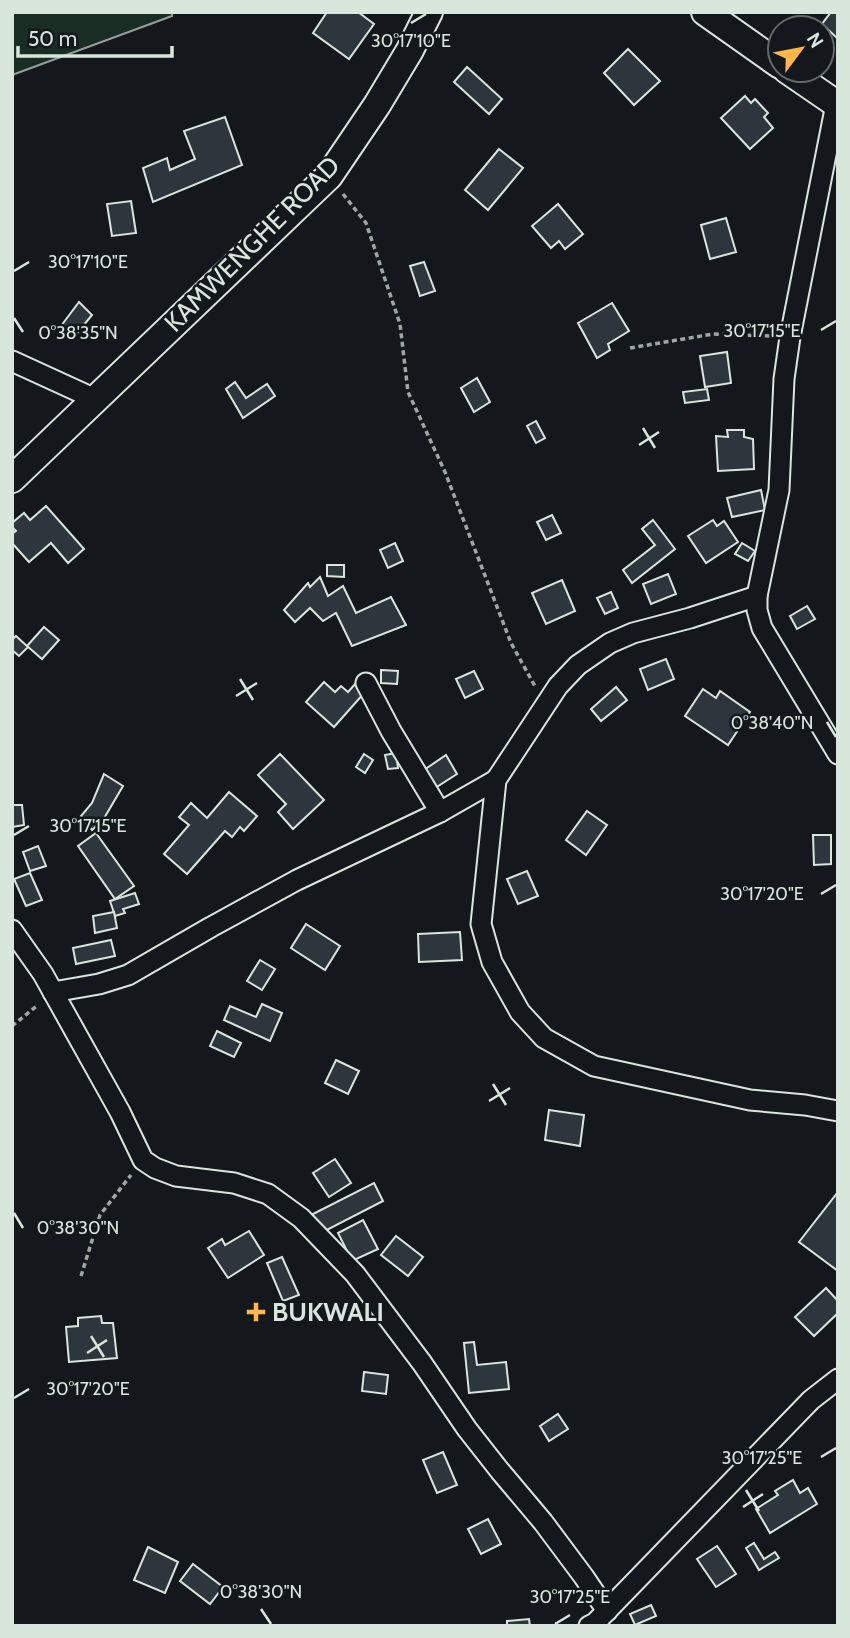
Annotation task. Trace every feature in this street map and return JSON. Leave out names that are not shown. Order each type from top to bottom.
[{"type":"main road","name":"KAMWENGHE ROAD","points":[[12,480],[329,176],[390,83],[429,12]]},
{"type":"main road","points":[[705,12],[766,55]]},
{"type":"main road","points":[[807,84],[837,105]]},
{"type":"street","points":[[837,105],[790,337],[784,379],[779,490],[757,596],[757,610],[762,628],[838,754]]},
{"type":"street","points":[[12,360],[95,399]]},
{"type":"street","points":[[757,596],[633,633],[610,643],[578,665],[558,685],[496,780],[481,924],[492,962],[520,1012],[544,1038],[594,1066],[750,1100],[838,1111]]},
{"type":"street","points":[[366,683],[391,731],[440,812]]},
{"type":"street","points":[[53,992],[99,984],[128,975],[298,880],[440,812],[496,780]]},
{"type":"street","points":[[12,930],[43,974],[120,1112],[143,1160],[176,1176],[234,1183],[268,1194],[301,1219],[355,1274],[422,1363],[467,1429],[543,1522],[607,1611]]},
{"type":"street","points":[[589,1626],[607,1611],[811,1400],[838,1379]]},
{"type":"path","points":[[329,176],[366,223],[400,324],[408,393],[445,472],[510,643],[545,704]]},
{"type":"path","points":[[630,348],[713,334],[790,337]]},
{"type":"path","points":[[12,1026],[53,992]]},
{"type":"path","points":[[81,1276],[100,1215],[143,1160]]},
{"type":"green space","points":[[12,12],[172,12],[172,16],[12,75]]},
{"type":"building","points":[[327,12],[358,12],[374,24],[349,59],[313,33]]},
{"type":"building","points":[[838,12],[838,39],[836,14],[830,14]]},
{"type":"building","points":[[628,49],[660,81],[634,105],[604,73]]},
{"type":"building","points":[[467,67],[502,99],[489,114],[454,82]]},
{"type":"building","points":[[745,96],[751,103],[755,99],[768,113],[764,117],[773,128],[750,149],[721,118]]},
{"type":"building","points":[[225,117],[242,165],[153,202],[143,168],[167,158],[170,170],[195,159],[184,131]]},
{"type":"building","points":[[499,149],[523,168],[488,210],[465,190]]},
{"type":"building","points":[[131,201],[136,233],[112,236],[107,204]]},
{"type":"building","points":[[558,204],[583,234],[565,249],[559,241],[551,248],[532,226]]},
{"type":"building","points":[[726,218],[736,252],[710,259],[701,225]]},
{"type":"building","points":[[424,262],[435,291],[420,296],[410,266]]},
{"type":"building","points":[[79,302],[92,315],[74,337],[61,326]]},
{"type":"building","points":[[612,303],[629,331],[608,344],[610,350],[597,358],[578,323]]},
{"type":"building","points":[[727,352],[731,383],[705,387],[700,356]]},
{"type":"building","points":[[477,378],[490,402],[474,412],[461,388]]},
{"type":"building","points":[[235,382],[246,398],[267,384],[275,396],[243,418],[226,389]]},
{"type":"building","points":[[707,389],[709,400],[685,403],[683,392]]},
{"type":"building","points":[[536,421],[545,438],[536,443],[527,426]]},
{"type":"building","points":[[727,430],[744,430],[744,437],[753,439],[754,469],[718,471],[716,436],[728,437]]},
{"type":"building","points":[[761,490],[765,510],[732,517],[727,498]]},
{"type":"building","points":[[46,506],[84,549],[68,563],[51,543],[29,562],[12,543],[12,534],[16,531],[12,523],[24,513],[30,520]]},
{"type":"building","points":[[552,515],[561,533],[546,540],[537,522]]},
{"type":"building","points":[[653,520],[675,549],[632,583],[623,570],[655,545],[642,529]]},
{"type":"building","points":[[713,520],[717,526],[724,521],[738,542],[706,563],[688,536]]},
{"type":"building","points":[[395,543],[403,561],[388,568],[380,550]]},
{"type":"building","points":[[742,543],[755,551],[748,561],[735,554]]},
{"type":"building","points":[[327,565],[344,565],[344,577],[327,576]]},
{"type":"building","points":[[668,574],[676,594],[651,604],[643,584]]},
{"type":"building","points":[[320,577],[328,596],[343,586],[356,613],[391,597],[406,625],[352,646],[336,613],[323,621],[310,608],[295,622],[284,610],[308,583],[310,587]]},
{"type":"building","points":[[562,580],[575,611],[546,624],[532,593]]},
{"type":"building","points":[[611,592],[618,608],[605,614],[597,598]]},
{"type":"building","points":[[807,606],[815,619],[797,629],[790,616]]},
{"type":"building","points":[[44,627],[59,640],[42,659],[27,646]]},
{"type":"building","points":[[16,636],[28,647],[19,656],[12,650],[12,640]]},
{"type":"building","points":[[666,659],[674,679],[648,690],[640,669]]},
{"type":"building","points":[[381,670],[398,671],[397,684],[381,683]]},
{"type":"building","points":[[474,671],[483,689],[465,698],[456,679]]},
{"type":"building","points":[[324,682],[335,692],[341,686],[348,692],[356,683],[365,692],[334,727],[306,702]]},
{"type":"building","points":[[616,687],[627,700],[601,721],[591,709]]},
{"type":"building","points":[[703,689],[716,698],[720,691],[750,712],[728,745],[685,716]]},
{"type":"building","points":[[396,753],[398,768],[388,769],[385,755]]},
{"type":"building","points":[[280,754],[324,800],[293,829],[278,812],[286,804],[258,775]]},
{"type":"building","points":[[364,754],[373,760],[365,773],[356,767]]},
{"type":"building","points":[[446,755],[457,774],[435,788],[424,770]]},
{"type":"building","points":[[104,774],[123,786],[103,820],[92,830],[81,816],[92,803]]},
{"type":"building","points":[[229,792],[257,816],[244,831],[240,827],[232,837],[225,831],[187,874],[164,854],[189,825],[179,817],[191,803],[207,818]]},
{"type":"building","points":[[12,805],[22,805],[24,825],[12,827]]},
{"type":"building","points":[[587,811],[607,825],[586,855],[566,840]]},
{"type":"building","points":[[96,833],[134,886],[115,899],[78,846]]},
{"type":"building","points":[[813,835],[831,835],[831,864],[814,865]]},
{"type":"building","points":[[38,846],[46,866],[30,871],[23,852]]},
{"type":"building","points":[[527,871],[538,896],[518,904],[507,879]]},
{"type":"building","points":[[30,873],[42,900],[26,906],[14,879]]},
{"type":"building","points":[[135,893],[139,904],[123,909],[125,913],[115,916],[110,901]]},
{"type":"building","points":[[114,912],[117,928],[95,933],[93,916]]},
{"type":"building","points":[[306,924],[340,946],[325,970],[291,948]]},
{"type":"building","points":[[460,932],[462,960],[419,962],[418,934]]},
{"type":"building","points":[[111,940],[115,956],[76,964],[73,948]]},
{"type":"building","points":[[260,960],[275,969],[262,990],[247,981]]},
{"type":"building","points":[[262,1004],[282,1013],[270,1041],[224,1020],[230,1006],[256,1017]]},
{"type":"building","points":[[217,1031],[241,1043],[234,1057],[210,1046]]},
{"type":"building","points":[[336,1060],[359,1071],[348,1094],[325,1083]]},
{"type":"building","points":[[549,1110],[584,1115],[580,1146],[545,1140]]},
{"type":"building","points":[[335,1159],[351,1183],[329,1197],[313,1173]]},
{"type":"building","points":[[374,1183],[383,1201],[321,1233],[311,1215]]},
{"type":"building","points":[[838,1192],[838,1271],[799,1242]]},
{"type":"building","points":[[363,1220],[378,1249],[352,1261],[338,1233]]},
{"type":"building","points":[[249,1231],[264,1255],[228,1278],[208,1248],[222,1239],[225,1245]]},
{"type":"building","points":[[396,1236],[423,1257],[408,1276],[381,1255]]},
{"type":"building","points":[[282,1257],[299,1295],[283,1301],[267,1263]]},
{"type":"building","points":[[826,1288],[838,1301],[838,1313],[814,1336],[795,1317]]},
{"type":"building","points":[[101,1316],[102,1323],[113,1323],[117,1358],[69,1362],[66,1327],[78,1326],[78,1318]]},
{"type":"building","points":[[474,1342],[477,1365],[506,1362],[509,1389],[469,1393],[464,1343]]},
{"type":"building","points":[[364,1372],[388,1375],[386,1394],[362,1391]]},
{"type":"building","points":[[558,1414],[568,1429],[549,1441],[540,1426]]},
{"type":"building","points":[[443,1452],[457,1485],[437,1493],[423,1460]]},
{"type":"building","points":[[793,1480],[800,1493],[808,1488],[817,1504],[770,1533],[756,1509],[778,1495],[775,1491]]},
{"type":"building","points":[[488,1519],[501,1544],[481,1554],[468,1529]]},
{"type":"building","points":[[754,1543],[764,1559],[775,1552],[779,1558],[759,1570],[746,1548]]},
{"type":"building","points":[[717,1546],[736,1574],[716,1587],[697,1559]]},
{"type":"building","points":[[148,1547],[178,1562],[165,1593],[134,1580]]},
{"type":"building","points":[[193,1564],[223,1587],[210,1604],[180,1581]]},
{"type":"building","points":[[651,1605],[656,1616],[635,1625],[630,1614]]},
{"type":"building","points":[[529,1619],[530,1626],[507,1626],[507,1621]]},
{"type":"place","name":"BUKWALI","points":[[256,1312]]}]
